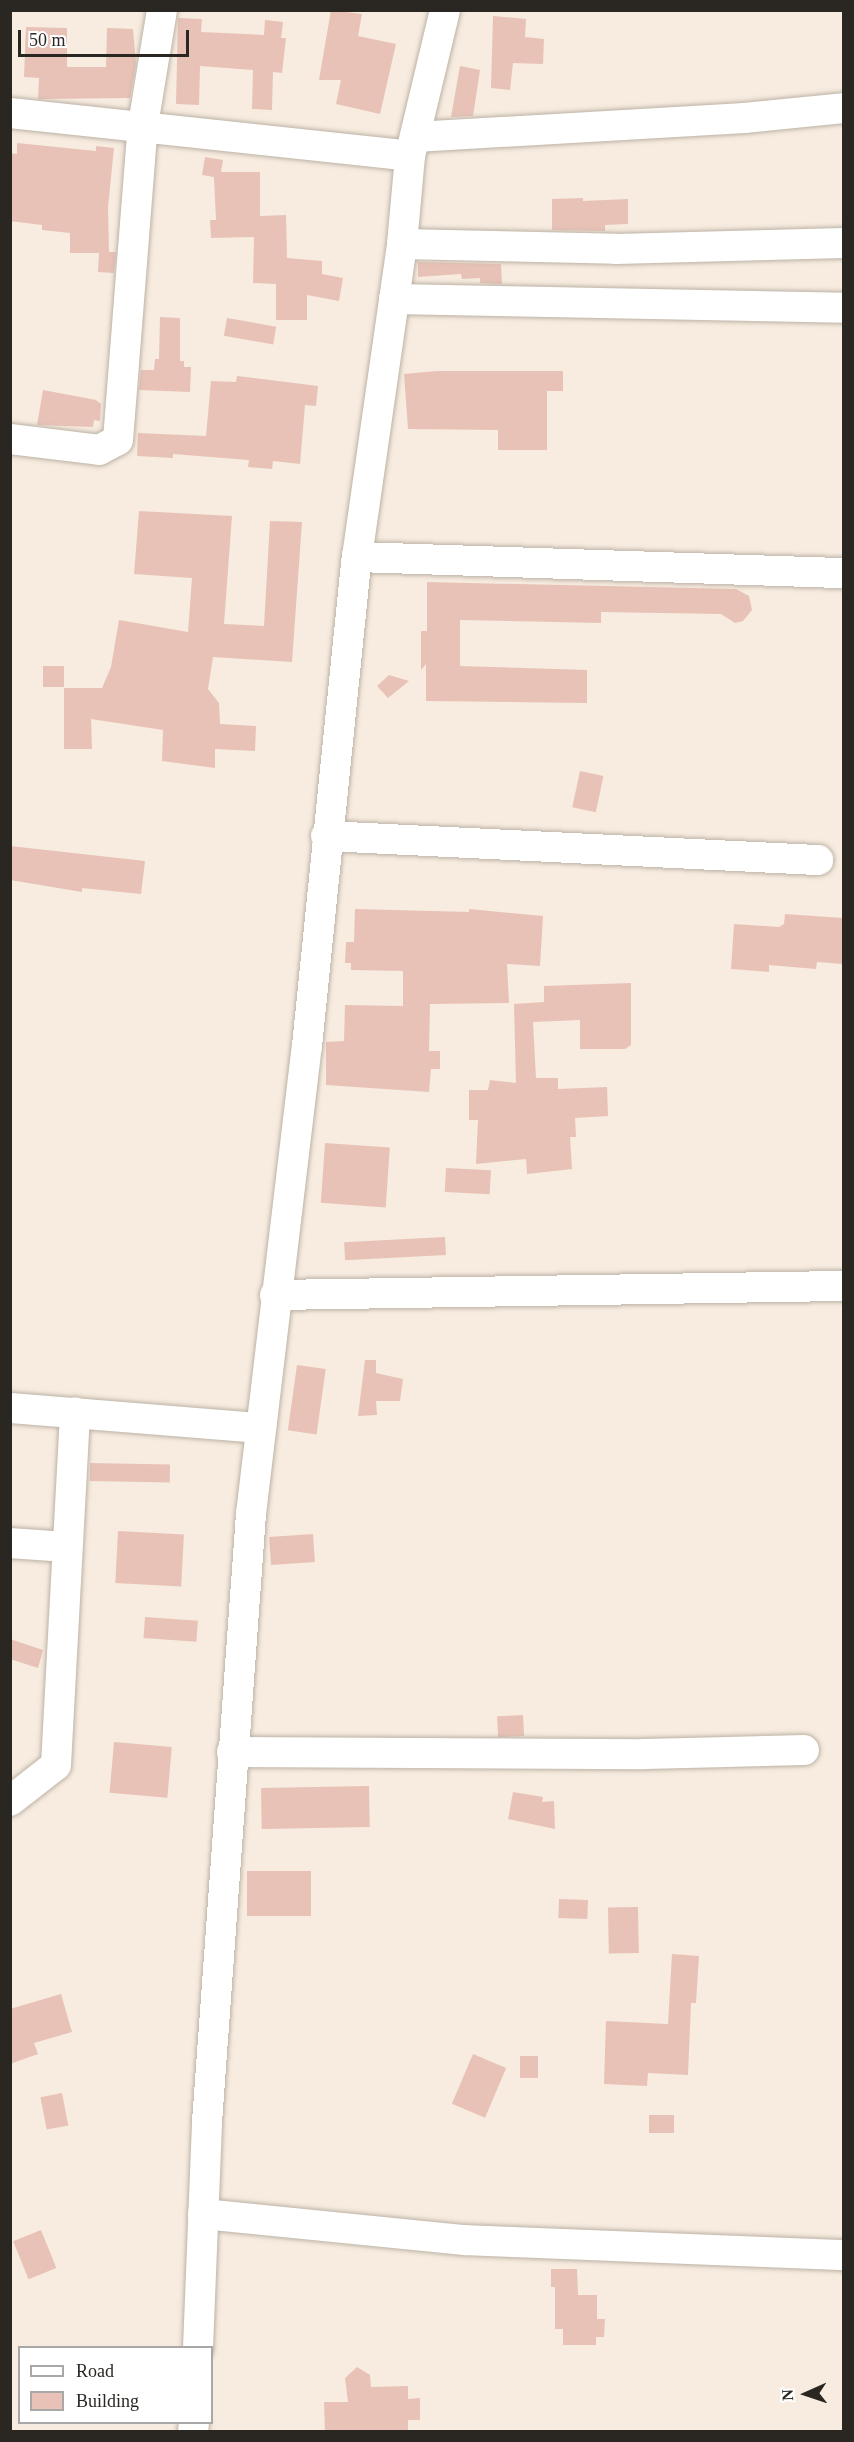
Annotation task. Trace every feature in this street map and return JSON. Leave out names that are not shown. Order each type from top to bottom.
[{"type":"street","points":[[10,439],[99,450],[118,440],[143,125],[162,10]]},
{"type":"street","points":[[198,2346],[203,2214],[232,1752],[275,1295],[307,1046],[326,836],[357,557],[402,244],[412,147],[445,10]]},
{"type":"street","points":[[10,113],[412,147],[843,108]]},
{"type":"street","points":[[402,244],[616,249],[843,243]]},
{"type":"street","points":[[394,299],[843,308]]},
{"type":"street","points":[[357,557],[843,573]]},
{"type":"street","points":[[326,836],[818,860]]},
{"type":"street","points":[[275,1295],[843,1286]]},
{"type":"street","points":[[10,1408],[261,1428]]},
{"type":"street","points":[[10,1801],[56,1765],[75,1413]]},
{"type":"street","points":[[10,1543],[66,1547]]},
{"type":"street","points":[[232,1752],[644,1754],[804,1750]]},
{"type":"street","points":[[203,2214],[465,2240],[843,2255]]},
{"type":"building","points":[[331,10],[362,14],[358,36],[396,44],[380,114],[336,104],[341,80],[319,80]]},
{"type":"building","points":[[493,16],[526,19],[525,37],[544,39],[543,64],[513,63],[510,90],[491,88]]},
{"type":"building","points":[[178,18],[202,19],[201,32],[264,35],[265,20],[283,22],[281,38],[286,38],[282,73],[273,72],[272,110],[252,109],[253,70],[200,66],[199,105],[176,104]]},
{"type":"building","points":[[26,27],[67,28],[67,67],[106,67],[107,28],[133,29],[136,64],[130,98],[38,99],[39,78],[24,77]]},
{"type":"building","points":[[460,66],[480,70],[473,116],[451,117]]},
{"type":"building","points":[[17,143],[96,151],[96,146],[114,148],[108,207],[109,252],[116,252],[114,273],[98,272],[99,253],[70,253],[70,233],[42,230],[42,225],[10,221],[10,153],[17,154]]},
{"type":"building","points":[[205,157],[223,160],[221,172],[260,172],[260,216],[286,215],[287,258],[322,261],[322,274],[343,278],[339,301],[307,295],[307,320],[276,320],[276,284],[253,283],[254,237],[211,238],[210,220],[216,220],[214,177],[202,175]]},
{"type":"building","points":[[583,198],[583,201],[628,199],[628,224],[605,225],[605,231],[552,230],[552,199]]},
{"type":"building","points":[[418,262],[501,264],[502,284],[480,283],[480,278],[462,279],[461,274],[418,277]]},
{"type":"building","points":[[160,317],[180,318],[180,361],[184,361],[184,367],[191,367],[190,392],[139,390],[141,370],[154,370],[155,359],[159,359]]},
{"type":"building","points":[[227,318],[276,327],[273,344],[224,336]]},
{"type":"building","points":[[437,371],[563,371],[563,391],[547,391],[547,450],[498,450],[498,430],[408,429],[404,374]]},
{"type":"building","points":[[237,376],[318,386],[316,406],[305,405],[300,464],[273,461],[272,469],[248,467],[249,460],[173,454],[173,458],[137,456],[138,433],[206,436],[211,381],[236,382]]},
{"type":"building","points":[[43,390],[96,400],[101,404],[100,421],[94,420],[93,427],[37,425]]},
{"type":"building","points":[[139,511],[232,516],[224,624],[264,626],[270,521],[302,522],[292,662],[213,657],[208,689],[219,703],[220,724],[256,726],[255,751],[215,749],[215,768],[162,761],[163,730],[91,719],[92,749],[64,749],[64,688],[102,688],[111,667],[119,620],[188,632],[192,578],[134,574]]},
{"type":"building","points":[[427,582],[736,589],[749,596],[752,610],[743,621],[735,623],[721,614],[601,612],[601,623],[460,620],[460,666],[587,670],[587,703],[426,701],[426,664],[421,670],[421,631],[427,631]]},
{"type":"building","points":[[43,666],[64,666],[64,687],[43,687]]},
{"type":"building","points":[[389,675],[409,681],[388,698],[377,686]]},
{"type":"building","points":[[580,771],[603,776],[596,812],[572,807]]},
{"type":"building","points":[[10,846],[145,861],[141,894],[82,888],[82,892],[10,880]]},
{"type":"building","points":[[355,909],[469,912],[469,909],[543,916],[540,966],[507,964],[509,1003],[430,1004],[429,1051],[440,1051],[440,1069],[431,1069],[429,1092],[326,1085],[326,1042],[344,1041],[345,1005],[403,1006],[403,971],[351,970],[351,963],[345,963],[346,942],[354,942]]},
{"type":"building","points":[[785,914],[843,918],[843,964],[817,962],[816,969],[769,965],[769,972],[731,969],[734,924],[779,927],[784,924]]},
{"type":"building","points":[[631,983],[631,1045],[625,1049],[580,1049],[580,1020],[533,1022],[536,1078],[558,1078],[558,1089],[607,1087],[608,1116],[575,1118],[576,1137],[570,1137],[572,1169],[527,1174],[526,1159],[476,1164],[478,1120],[469,1120],[469,1090],[488,1090],[490,1080],[516,1083],[514,1004],[544,1002],[544,986]]},
{"type":"building","points":[[325,1143],[390,1148],[386,1207],[321,1203]]},
{"type":"building","points":[[446,1168],[491,1170],[490,1194],[445,1192]]},
{"type":"building","points":[[445,1237],[446,1255],[345,1260],[344,1242]]},
{"type":"building","points":[[365,1360],[376,1360],[376,1373],[403,1379],[400,1401],[376,1401],[377,1415],[358,1416]]},
{"type":"building","points":[[297,1365],[326,1369],[317,1434],[288,1430]]},
{"type":"building","points":[[90,1463],[170,1464],[170,1482],[90,1481]]},
{"type":"building","points":[[118,1531],[184,1534],[181,1586],[115,1583]]},
{"type":"building","points":[[313,1534],[315,1562],[271,1565],[269,1537]]},
{"type":"building","points":[[145,1617],[198,1621],[196,1642],[144,1638]]},
{"type":"building","points":[[10,1639],[43,1650],[38,1668],[10,1659]]},
{"type":"building","points":[[523,1715],[524,1736],[498,1737],[497,1716]]},
{"type":"building","points":[[114,1742],[172,1747],[167,1798],[110,1793]]},
{"type":"building","points":[[369,1786],[370,1827],[262,1829],[261,1788]]},
{"type":"building","points":[[513,1792],[543,1797],[542,1802],[554,1801],[555,1829],[508,1819]]},
{"type":"building","points":[[247,1871],[311,1871],[311,1916],[247,1916]]},
{"type":"building","points":[[559,1899],[588,1900],[587,1919],[558,1918]]},
{"type":"building","points":[[638,1907],[639,1953],[609,1954],[608,1908]]},
{"type":"building","points":[[672,1954],[699,1956],[696,2003],[691,2003],[688,2075],[648,2073],[647,2086],[604,2084],[606,2021],[668,2024]]},
{"type":"building","points":[[61,1994],[72,2032],[34,2043],[38,2054],[10,2064],[10,2009]]},
{"type":"building","points":[[473,2054],[506,2068],[485,2118],[452,2104]]},
{"type":"building","points":[[520,2056],[538,2056],[538,2078],[520,2078]]},
{"type":"building","points":[[62,2093],[68,2125],[47,2130],[40,2097]]},
{"type":"building","points":[[649,2115],[674,2115],[674,2133],[649,2133]]},
{"type":"building","points":[[41,2230],[56,2268],[29,2279],[13,2241]]},
{"type":"building","points":[[551,2269],[577,2269],[578,2295],[597,2295],[597,2319],[605,2319],[604,2337],[596,2337],[596,2345],[563,2345],[563,2329],[555,2329],[555,2287],[551,2287]]},
{"type":"building","points":[[357,2367],[370,2375],[371,2387],[408,2386],[408,2399],[420,2398],[420,2420],[408,2420],[408,2432],[325,2432],[324,2402],[348,2402],[345,2378]]}]
